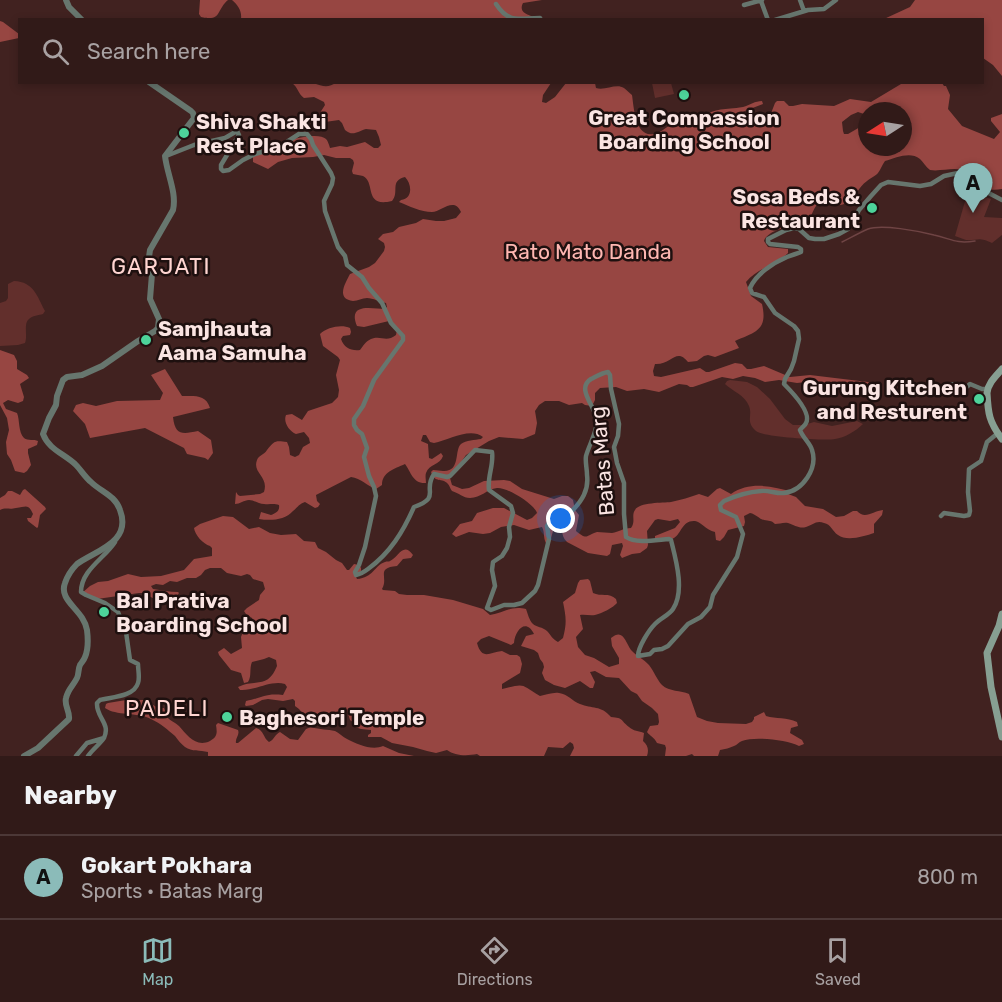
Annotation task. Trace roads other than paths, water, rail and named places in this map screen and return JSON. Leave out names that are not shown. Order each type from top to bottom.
[{"type":"main road","points":[[1000,436],[993,427],[989,414],[987,389],[1002,369]]},
{"type":"main road","points":[[1002,614],[987,654],[991,687],[1002,737]]},
{"type":"street","points":[[66,0],[69,7],[80,18]]},
{"type":"street","points":[[744,5],[761,0],[767,18]]},
{"type":"street","points":[[800,0],[804,10]]},
{"type":"street","points":[[781,18],[804,10],[825,9],[836,0]]},
{"type":"street","points":[[496,4],[502,13],[510,18]]},
{"type":"street","points":[[88,756],[105,736],[106,729],[97,712],[97,703],[100,700],[132,692],[139,681],[138,664],[130,660],[126,632],[118,612],[81,592],[81,586],[88,572],[119,536],[122,525],[121,513],[109,494],[91,483],[73,462],[48,444],[43,433],[56,405],[63,380],[102,366],[159,326],[159,319],[150,299],[152,274],[149,255],[174,205],[165,156],[194,117],[190,111],[152,84]]},
{"type":"street","name":"Batas Marg","points":[[165,156],[194,145],[225,138],[237,131],[239,135],[220,165],[221,170],[226,171],[243,160],[279,147],[299,134],[307,134],[333,178],[324,201],[325,211],[338,247],[345,256],[347,265],[362,277],[382,303],[391,323],[403,336],[403,340],[374,380],[363,406],[354,419],[354,425],[362,434],[367,448],[364,457],[376,496],[365,547],[355,572],[356,575],[360,575],[386,554],[405,527],[414,507],[430,499],[429,485],[434,474],[450,476],[475,450],[492,452],[489,490],[511,506],[513,513],[507,548],[494,562],[492,570],[495,586],[487,608],[491,610],[504,605],[522,603],[538,585],[549,539],[547,526],[549,522],[560,510],[571,512],[584,497],[588,483],[586,456],[597,424],[597,417],[586,397],[586,385],[592,379],[608,372],[619,423],[614,447],[624,483],[626,537],[633,540],[671,540],[678,567],[679,592],[673,609],[654,625],[641,644],[638,656],[650,654],[668,645],[688,624],[701,617],[710,607],[713,595],[737,557],[743,534],[736,517],[721,510],[720,505],[724,501],[758,491],[766,490],[781,494],[789,492],[806,480],[812,469],[812,450],[800,430],[806,423],[807,415],[800,402],[784,384],[794,361],[799,339],[798,331],[775,312],[764,297],[752,293],[750,288],[770,266],[801,252],[801,249],[770,244],[768,238],[794,228],[799,229],[808,238],[815,239],[824,239],[839,234],[848,229],[871,196],[881,185],[888,182],[920,186],[931,184],[944,176],[964,173],[979,188],[1002,200]]},
{"type":"street","points":[[929,392],[934,394],[941,387],[944,392],[949,385],[955,384],[960,391],[970,384],[987,389]]},
{"type":"street","points":[[941,516],[944,513],[969,515],[969,469],[981,461],[987,442],[1000,436]]},
{"type":"street","points":[[24,756],[38,748],[69,719],[70,712],[65,702],[68,689],[77,679],[86,652],[88,633],[86,624],[82,615],[64,595],[65,583],[76,565],[119,536]]},
{"type":"street","points":[[76,756],[87,743],[104,738]]},
{"type":"waterway","points":[[842,242],[868,229],[882,227],[958,241],[975,241]]},
{"type":"place","name":"Great Compassion Boarding School","points":[[684,95]]},
{"type":"place","name":"Shiva Shakti Rest Place","points":[[184,133]]},
{"type":"place","name":"Sosa Beds & Restaurant","points":[[872,208]]},
{"type":"place","name":"Gokart Pokhara","points":[[973,213]]},
{"type":"place","name":"Samjhauta Aama Samuha","points":[[146,340]]},
{"type":"place","name":"Gurung Kitchen and Resturent","points":[[979,399]]},
{"type":"place","name":"Bal Prativa Boarding School","points":[[104,612]]},
{"type":"place","name":"Baghesori Temple","points":[[227,717]]},
{"type":"district","name":"GARJATI","points":[[161,266]]},
{"type":"district","name":"PADELI","points":[[167,708]]},
{"type":"park label","name":"Rato Mato Danda","points":[[588,251]]}]
